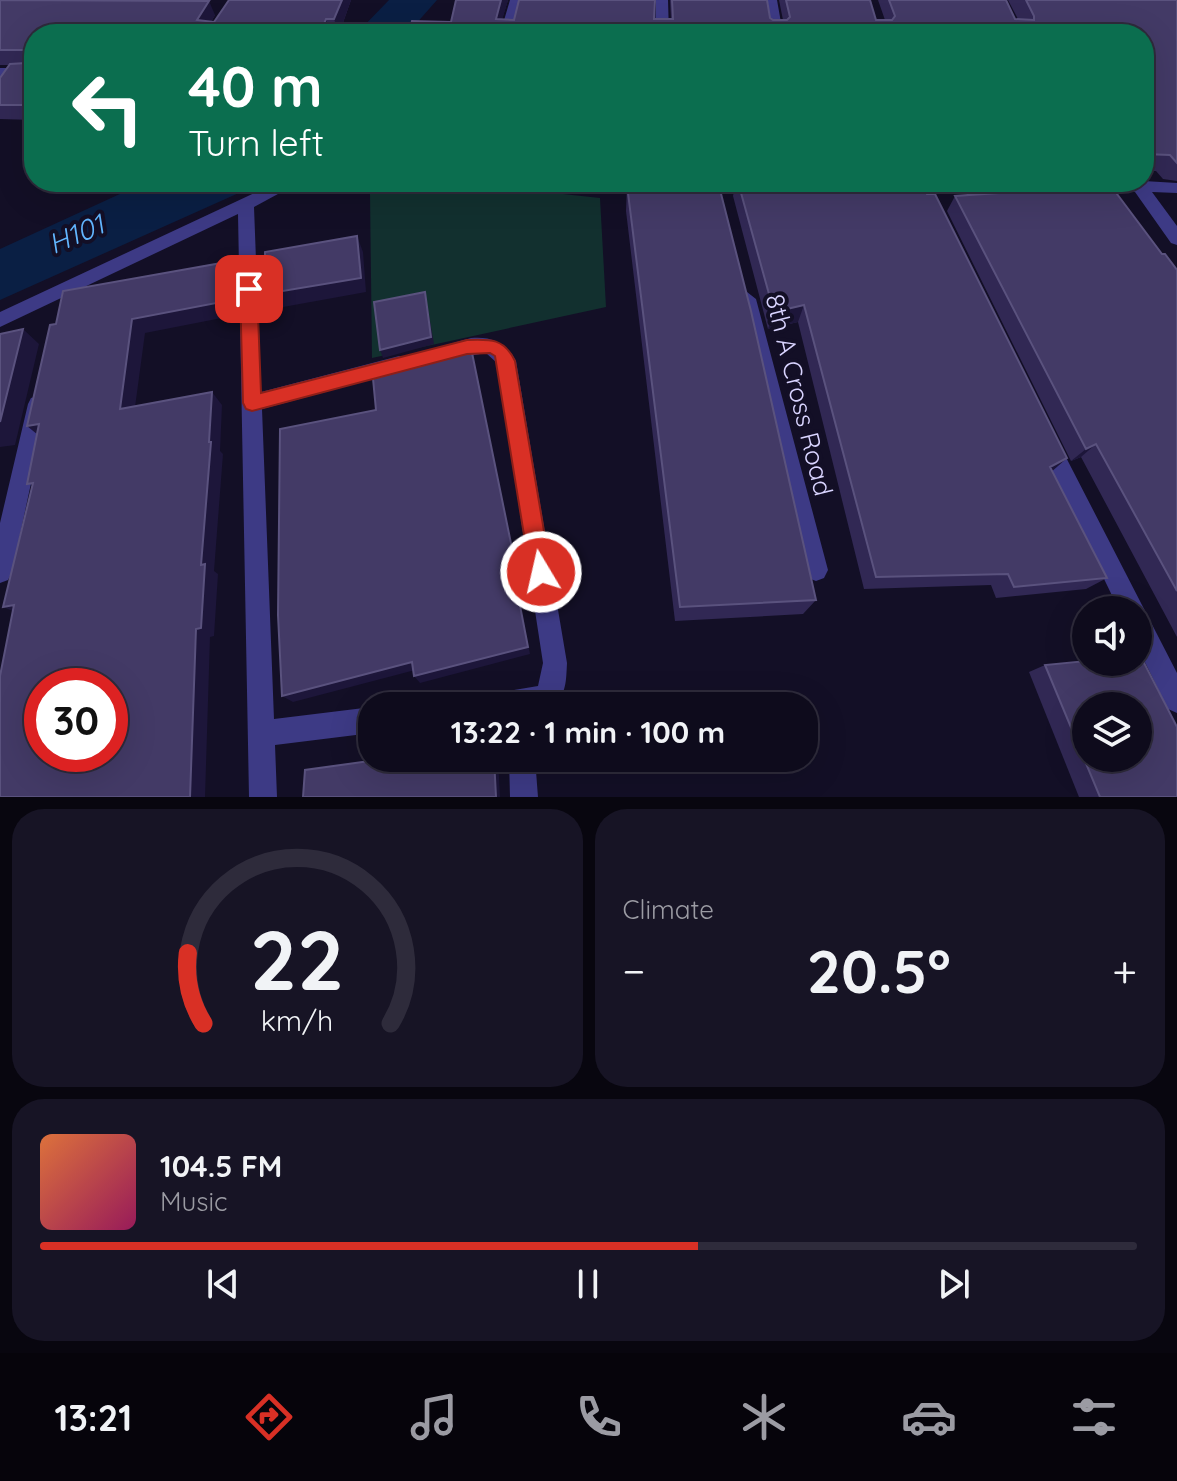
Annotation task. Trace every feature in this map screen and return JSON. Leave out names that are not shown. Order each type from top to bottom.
[{"type":"street","points":[[510,24],[516,0]]},
{"type":"street","points":[[662,0],[662,24]]},
{"type":"street","points":[[771,0],[775,24]]},
{"type":"street","points":[[0,93],[8,72]]},
{"type":"street","points":[[1154,187],[1177,188]]},
{"type":"street","points":[[0,320],[271,192]]},
{"type":"street","points":[[713,192],[738,192]]},
{"type":"street","points":[[1144,192],[1177,239]]},
{"type":"street","points":[[246,204],[263,797]]},
{"type":"street","name":"8th A Cross Road","points":[[742,279],[816,570]]},
{"type":"street","points":[[56,322],[63,291]]},
{"type":"street","points":[[252,403],[467,347],[493,346],[501,351],[506,361],[555,663],[551,692]]},
{"type":"street","points":[[0,572],[42,384]]},
{"type":"street","points":[[1041,428],[1125,596]]},
{"type":"street","points":[[1152,650],[1177,700]]},
{"type":"street","points":[[263,733],[358,722]]},
{"type":"street","points":[[523,772],[524,797]]},
{"type":"green space","points":[[545,192],[600,198],[606,307],[372,358],[370,193]]},
{"type":"water","points":[[389,0],[437,0],[416,24],[366,24]]},
{"type":"water","name":"H101","points":[[124,192],[241,192],[0,300],[0,249]]},
{"type":"building","points":[[0,0],[209,1],[197,20],[214,22],[229,0],[342,0],[334,19],[326,19],[324,24],[24,24],[24,50],[0,50]]},
{"type":"building","points":[[456,0],[501,0],[496,19],[514,20],[519,0],[655,0],[654,19],[673,19],[672,0],[767,0],[770,18],[787,20],[790,17],[786,0],[870,0],[876,20],[892,20],[895,16],[889,0],[1006,0],[1015,19],[1034,20],[1026,0],[1177,0],[1177,163],[1170,155],[1154,154],[1154,24],[411,24],[412,21],[451,22]]},
{"type":"building","points":[[24,63],[24,105],[0,105],[0,78],[10,64]]},
{"type":"building","points":[[628,192],[721,192],[751,311],[816,600],[680,607]]},
{"type":"building","points":[[741,192],[935,194],[1067,458],[1050,467],[1107,578],[1014,587],[1008,574],[876,577],[804,305],[774,312]]},
{"type":"building","points":[[1013,192],[1116,192],[1177,270],[1177,591],[1096,444],[1086,449],[955,196]]},
{"type":"building","points":[[357,236],[361,278],[252,296],[251,258],[265,256],[265,252]]},
{"type":"building","points":[[227,262],[227,301],[132,319],[120,409],[212,392],[201,565],[205,564],[201,628],[196,629],[190,797],[0,797],[0,676],[14,605],[3,607],[33,483],[27,484],[39,424],[27,426],[50,325],[56,324],[63,291]]},
{"type":"building","points":[[425,292],[431,337],[380,350],[374,302]]},
{"type":"building","points":[[23,329],[0,422],[0,334]]},
{"type":"building","points":[[470,343],[514,558],[511,559],[528,647],[414,676],[412,662],[282,696],[278,615],[280,429],[376,410],[372,368]]},
{"type":"building","points":[[1072,662],[1072,676],[1151,676],[1177,727],[1177,797],[1100,797],[1090,772],[1152,772],[1152,692],[1072,692],[1072,730],[1045,665]]},
{"type":"building","points":[[358,763],[358,772],[495,772],[496,797],[303,797],[305,770]]},
{"type":"route","points":[[249,289],[252,403],[467,347],[493,346],[501,351],[506,361],[541,572]]}]
